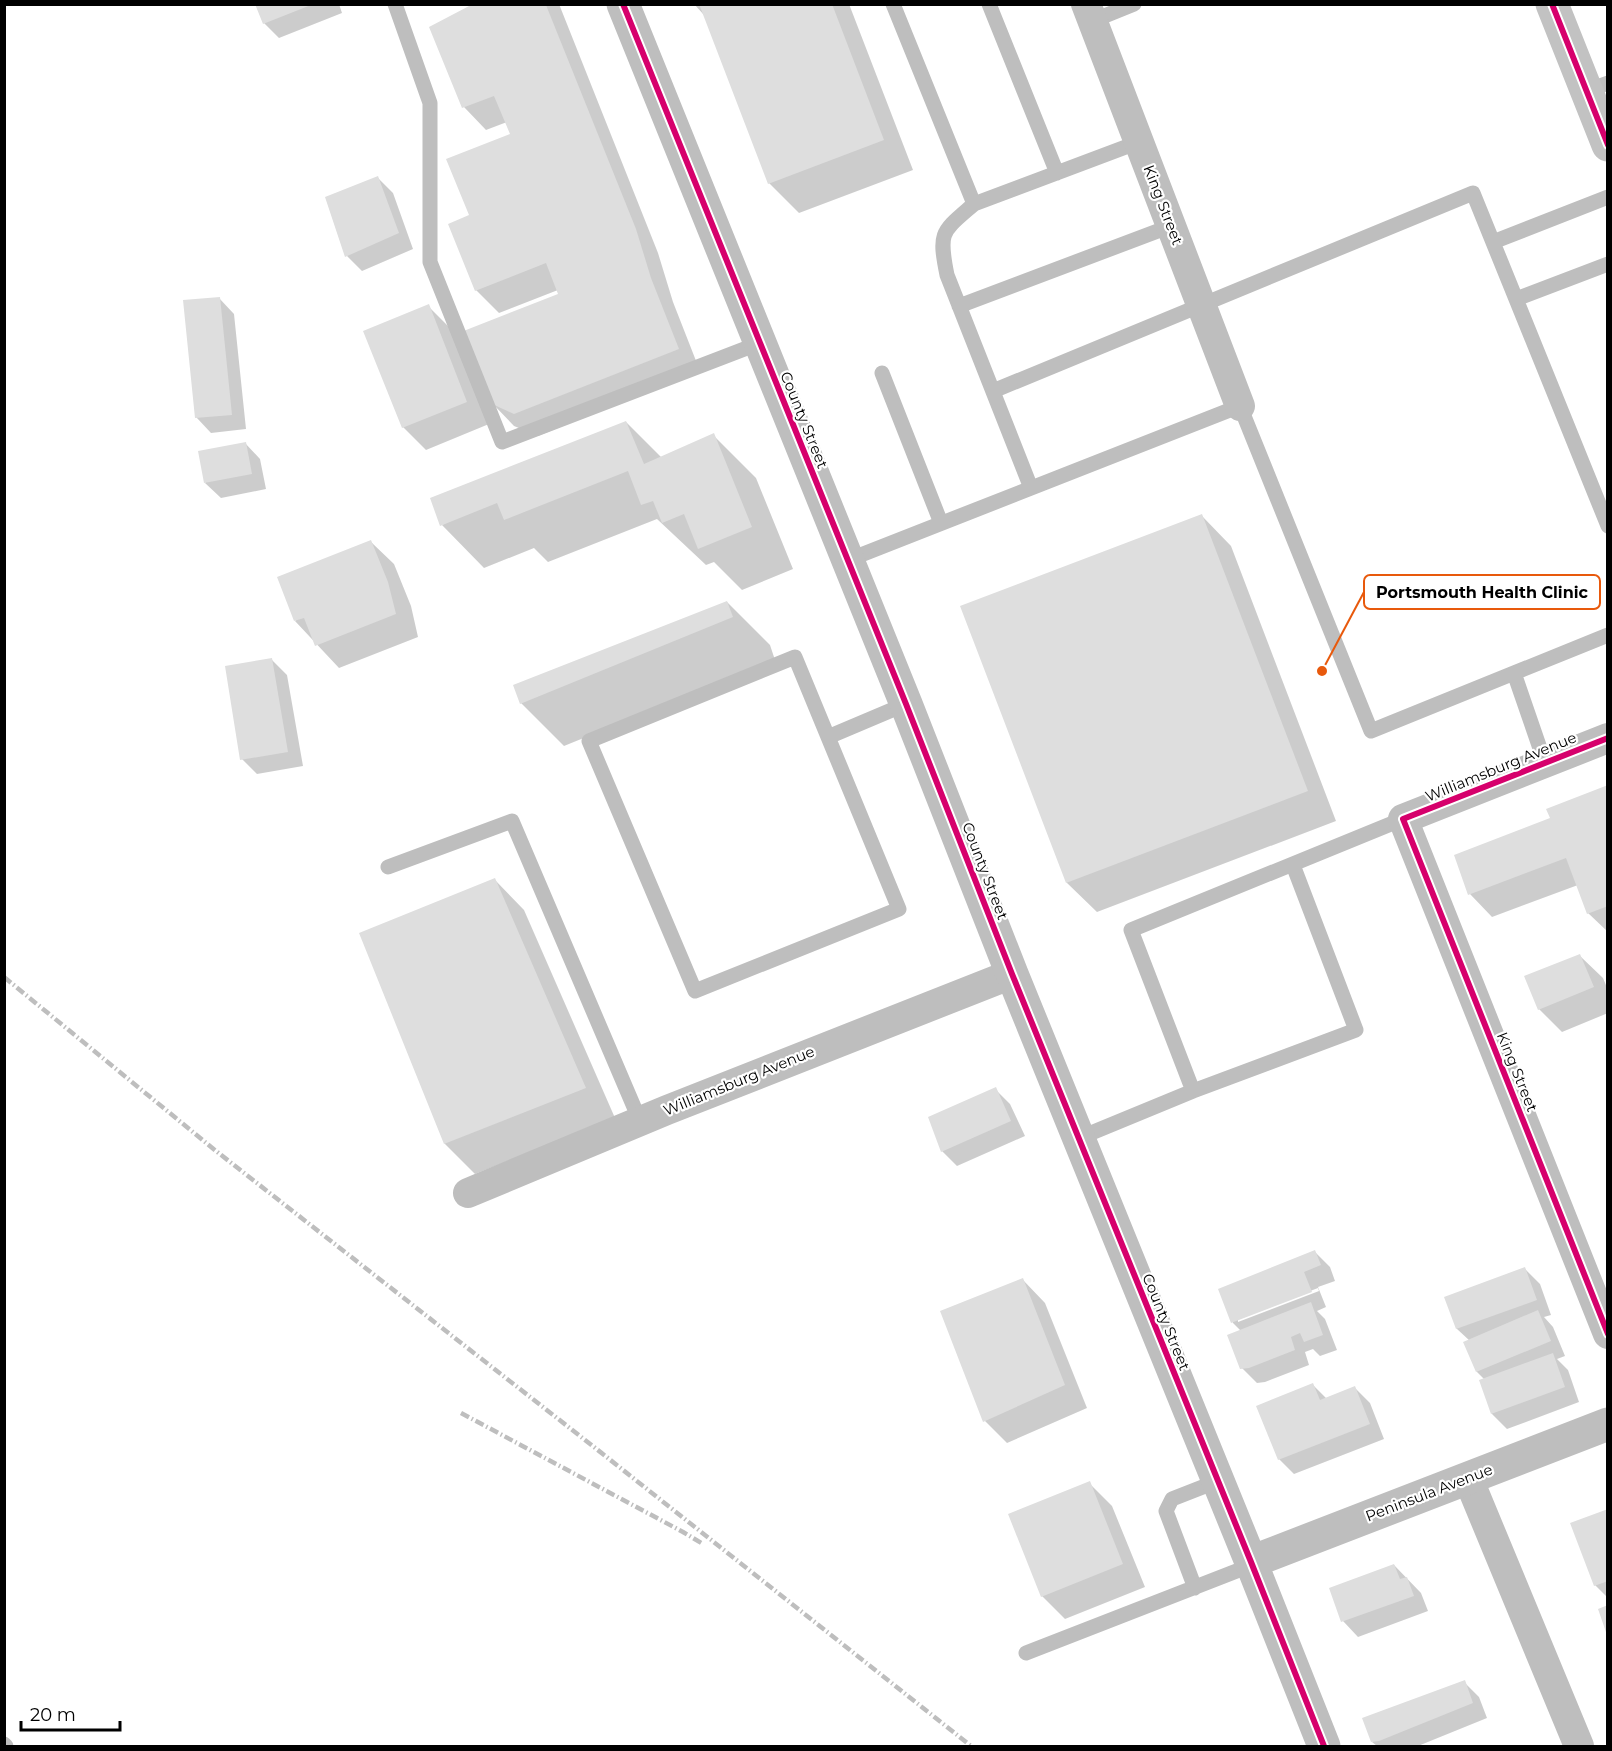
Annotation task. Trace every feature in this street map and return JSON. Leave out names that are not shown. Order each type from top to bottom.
[{"type":"main road","points":[[1552,4],[1597,87],[1608,145]]},
{"type":"street","name":"County Street","points":[[623,4],[1324,1746]]},
{"type":"street","name":"King Street","points":[[1089,13],[1240,406]]},
{"type":"street","name":"Williamsburg Avenue","points":[[1403,819],[1608,738]]},
{"type":"street","name":"King Street","points":[[1403,819],[1608,1334]]},
{"type":"street","name":"Williamsburg Avenue","points":[[468,1192],[640,1121],[1012,974]]},
{"type":"street","name":"Peninsula Avenue","points":[[1252,1563],[1608,1424]]},
{"type":"street","points":[[1468,1478],[1579,1746]]},
{"type":"lane","points":[[395,4],[430,103],[430,262],[502,442],[760,343]]},
{"type":"lane","points":[[893,4],[974,204]]},
{"type":"lane","points":[[989,4],[1057,172]]},
{"type":"lane","points":[[1089,13],[1134,4]]},
{"type":"lane","points":[[1031,488],[947,275],[942,250],[946,228],[974,204],[1139,142]]},
{"type":"lane","points":[[993,391],[1473,193],[1608,526]]},
{"type":"lane","points":[[1493,242],[1608,197]]},
{"type":"lane","points":[[959,306],[1171,226]]},
{"type":"lane","points":[[1516,299],[1608,264]]},
{"type":"lane","points":[[882,374],[941,523]]},
{"type":"lane","points":[[848,560],[1240,406],[1371,731],[1608,635]]},
{"type":"lane","points":[[795,657],[828,737],[898,909],[695,991],[589,741],[795,657]]},
{"type":"lane","points":[[1514,673],[1545,763]]},
{"type":"lane","points":[[828,737],[906,705]]},
{"type":"lane","points":[[1192,1091],[1131,930],[1403,819]]},
{"type":"lane","points":[[388,867],[512,821],[640,1121]]},
{"type":"lane","points":[[1079,1138],[1192,1091],[1356,1029],[1293,865]]},
{"type":"lane","points":[[1195,1588],[1166,1511],[1172,1499],[1218,1481]]},
{"type":"lane","points":[[1026,1653],[1195,1588],[1252,1563]]},
{"type":"building","points":[[255,4],[311,4],[311,5],[263,24]]},
{"type":"building","points":[[699,4],[832,4],[884,140],[768,184]]},
{"type":"building","points":[[471,5],[546,5],[636,229],[651,278],[679,349],[514,414],[490,403],[461,332],[558,294],[546,263],[475,291],[448,224],[469,215],[446,159],[510,134],[494,96],[462,108],[429,27]]},
{"type":"building","points":[[378,176],[399,233],[345,257],[325,197]]},
{"type":"building","points":[[220,297],[232,415],[195,418],[183,300]]},
{"type":"building","points":[[429,304],[467,402],[402,428],[363,331]]},
{"type":"building","points":[[626,421],[644,464],[714,433],[752,527],[698,549],[684,514],[662,523],[653,501],[641,505],[628,471],[504,520],[497,503],[440,526],[430,498]]},
{"type":"building","points":[[246,442],[252,474],[204,483],[198,451]]},
{"type":"building","points":[[1202,514],[1308,791],[1066,883],[960,606]]},
{"type":"building","points":[[371,540],[388,582],[396,614],[315,646],[304,618],[294,621],[277,577]]},
{"type":"building","points":[[727,601],[733,617],[520,704],[513,685]]},
{"type":"building","points":[[272,658],[288,752],[240,760],[225,666]]},
{"type":"building","points":[[1608,785],[1608,906],[1587,914],[1566,858],[1468,895],[1454,855],[1550,818],[1546,809]]},
{"type":"building","points":[[495,878],[586,1088],[444,1144],[359,933]]},
{"type":"building","points":[[1580,954],[1594,987],[1538,1010],[1524,976]]},
{"type":"building","points":[[996,1087],[1011,1121],[941,1152],[928,1117]]},
{"type":"building","points":[[1315,1250],[1321,1265],[1304,1272],[1312,1292],[1231,1323],[1218,1289]]},
{"type":"building","points":[[1525,1267],[1537,1300],[1456,1329],[1444,1297]]},
{"type":"building","points":[[1023,1278],[1065,1385],[983,1422],[940,1311]]},
{"type":"building","points":[[1311,1302],[1323,1335],[1304,1342],[1300,1333],[1291,1337],[1295,1350],[1249,1368],[1240,1369],[1227,1335]]},
{"type":"building","points":[[1538,1310],[1551,1341],[1476,1372],[1463,1342]]},
{"type":"building","points":[[1553,1353],[1565,1387],[1491,1414],[1479,1380]]},
{"type":"building","points":[[1313,1383],[1320,1400],[1355,1386],[1370,1424],[1278,1460],[1256,1406]]},
{"type":"building","points":[[1090,1481],[1123,1564],[1041,1597],[1008,1514]]},
{"type":"building","points":[[1608,1509],[1608,1581],[1594,1586],[1570,1523]]},
{"type":"building","points":[[1394,1564],[1400,1579],[1407,1577],[1414,1596],[1341,1622],[1329,1588]]},
{"type":"building","points":[[1608,1605],[1608,1635],[1607,1635],[1598,1609]]},
{"type":"building","points":[[1465,1680],[1473,1703],[1379,1741],[1371,1742],[1362,1718]]},
{"type":"railway","points":[[4,977],[216,1151],[971,1746]]},
{"type":"railway","points":[[461,1413],[703,1544]]},
{"type":"cycle path","points":[[623,4],[1324,1746]]},
{"type":"cycle path","points":[[1552,4],[1608,145]]},
{"type":"cycle path","points":[[1608,738],[1403,819],[1608,1334]]},
{"type":"place","name":"Portsmouth Health Clinic","points":[[1322,671]]}]
